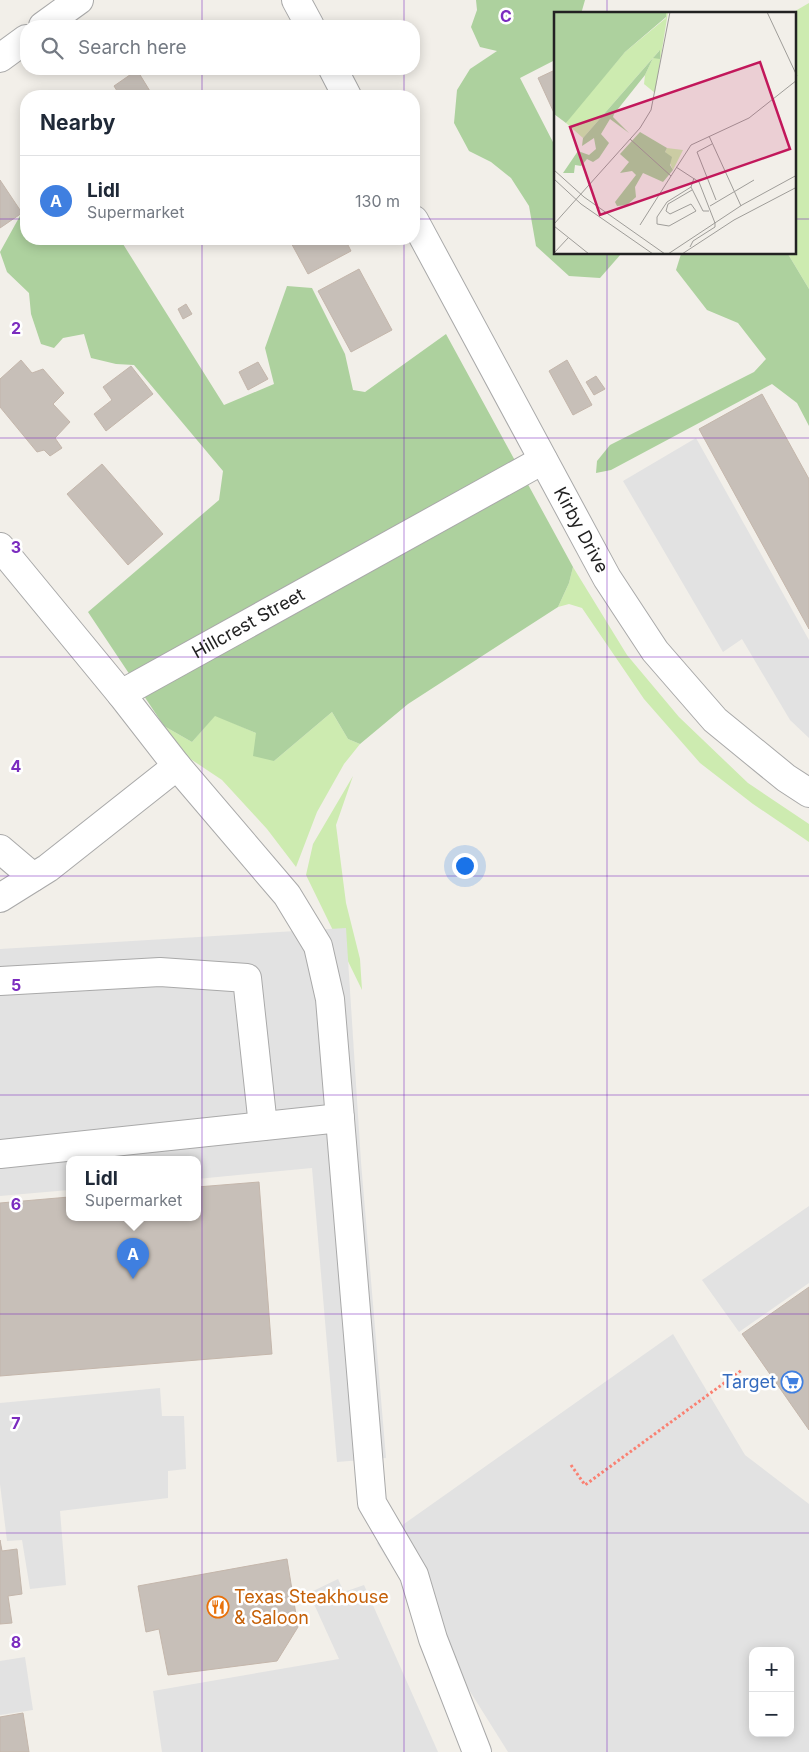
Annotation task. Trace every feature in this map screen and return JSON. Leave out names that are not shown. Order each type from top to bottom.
[{"type":"street","points":[[51,20],[79,0]]},
{"type":"street","points":[[296,0],[307,20]]},
{"type":"street","points":[[0,58],[20,43]]},
{"type":"street","points":[[336,75],[344,90]]},
{"type":"street","name":"Kirby Drive","points":[[420,231],[607,578],[655,651],[715,720],[786,778],[809,793]]},
{"type":"street","name":"Hillcrest Street","points":[[121,694],[542,460]]},
{"type":"street","points":[[0,547],[121,694],[177,766],[287,895],[318,946],[330,998],[372,1503],[414,1575],[433,1640],[477,1752]]},
{"type":"street","points":[[0,898],[48,868],[177,766]]},
{"type":"street","points":[[0,849],[33,877]]},
{"type":"street","points":[[0,982],[160,972],[247,978],[263,1126]]},
{"type":"street","points":[[0,1154],[340,1118]]},
{"type":"path","points":[[570,1466],[585,1485],[742,1370]]},
{"type":"green space","points":[[476,0],[585,0],[582,12],[554,12],[554,61],[520,78],[554,144],[554,255],[620,255],[600,278],[569,276],[536,246],[529,206],[511,178],[491,162],[469,151],[454,123],[457,90],[470,69],[497,51],[480,47],[471,27],[477,10]]},
{"type":"green space","points":[[809,3],[809,289],[789,255],[796,255],[796,12],[793,12]]},
{"type":"green space","points":[[20,216],[20,245],[124,245],[224,405],[274,384],[265,348],[287,286],[312,288],[345,354],[353,390],[365,392],[446,334],[573,567],[569,583],[558,607],[408,704],[360,744],[348,739],[332,712],[274,761],[253,756],[256,733],[215,716],[192,742],[164,726],[88,612],[219,500],[223,471],[134,365],[116,364],[91,358],[84,334],[63,338],[54,348],[41,344],[31,314],[29,293],[7,272],[0,252]]},
{"type":"green space","points":[[681,255],[789,255],[809,289],[809,426],[797,403],[772,384],[611,470],[596,473],[597,461],[610,445],[754,372],[766,359],[738,323],[707,310],[676,270]]},
{"type":"green space","points":[[573,567],[627,655],[679,717],[748,783],[809,824],[809,842],[753,804],[700,763],[644,699],[582,608],[569,604],[558,607],[569,583]]},
{"type":"green space","points":[[332,712],[348,739],[360,744],[344,764],[317,812],[296,867],[267,829],[222,780],[183,754],[164,726],[192,742],[215,715],[256,733],[274,761]]},
{"type":"green space","points":[[353,776],[336,825],[346,903],[360,959],[362,990],[306,875],[313,844]]},
{"type":"shaded area","points":[[696,438],[809,640],[809,738],[790,720],[742,639],[723,652],[623,481]]},
{"type":"shaded area","points":[[346,928],[361,1162],[386,1458],[337,1462],[312,1168],[201,1179],[201,1156],[66,1156],[66,1190],[0,1196],[0,949]]},
{"type":"shaded area","points":[[809,1206],[809,1283],[739,1332],[702,1280]]},
{"type":"shaded area","points":[[673,1334],[745,1455],[809,1504],[809,1752],[508,1752],[377,1543]]},
{"type":"shaded area","points":[[160,1388],[162,1416],[184,1416],[186,1469],[168,1471],[168,1498],[60,1511],[66,1585],[30,1589],[22,1540],[7,1541],[0,1484],[0,1403]]},
{"type":"shaded area","points":[[338,1579],[344,1592],[364,1585],[438,1752],[162,1752],[153,1691],[339,1659],[309,1593]]},
{"type":"shaded area","points":[[25,1657],[33,1710],[0,1715],[0,1661]]},
{"type":"building","points":[[554,70],[554,113],[538,78]]},
{"type":"building","points":[[130,75],[140,75],[149,90],[116,90],[114,86]]},
{"type":"building","points":[[0,180],[20,210],[20,214],[0,228]]},
{"type":"building","points":[[292,245],[348,245],[351,251],[308,274]]},
{"type":"building","points":[[359,269],[392,330],[351,352],[318,291]]},
{"type":"building","points":[[186,304],[192,314],[183,319],[178,309]]},
{"type":"building","points":[[21,360],[32,373],[43,369],[64,393],[53,404],[70,422],[55,438],[62,448],[50,456],[44,450],[37,452],[0,407],[0,379]]},
{"type":"building","points":[[567,360],[592,405],[573,415],[549,371]]},
{"type":"building","points":[[258,362],[268,379],[248,390],[239,372]]},
{"type":"building","points":[[131,366],[153,394],[106,431],[94,414],[112,400],[103,387]]},
{"type":"building","points":[[596,376],[605,389],[594,395],[586,382]]},
{"type":"building","points":[[762,394],[809,479],[809,629],[699,429]]},
{"type":"building","points":[[102,464],[163,534],[128,565],[67,494]]},
{"type":"building","points":[[259,1182],[272,1354],[0,1376],[0,1203],[66,1197],[66,1221],[201,1221],[201,1187]]},
{"type":"building","name":"Target","points":[[809,1287],[809,1430],[742,1334]]},
{"type":"building","points":[[0,1540],[2,1551],[17,1549],[22,1594],[8,1596],[12,1623],[0,1624]]},
{"type":"building","name":"Texas Steakhouse & Saloon","points":[[287,1559],[298,1627],[277,1661],[168,1675],[159,1629],[146,1632],[138,1586]]},
{"type":"building","points":[[23,1713],[29,1752],[0,1752],[0,1717]]},
{"type":"place","name":"Lidl","points":[[133,1279]]},
{"type":"place","name":"Target","points":[[792,1382]]},
{"type":"place","name":"Texas Steakhouse & Saloon","points":[[218,1607]]}]
